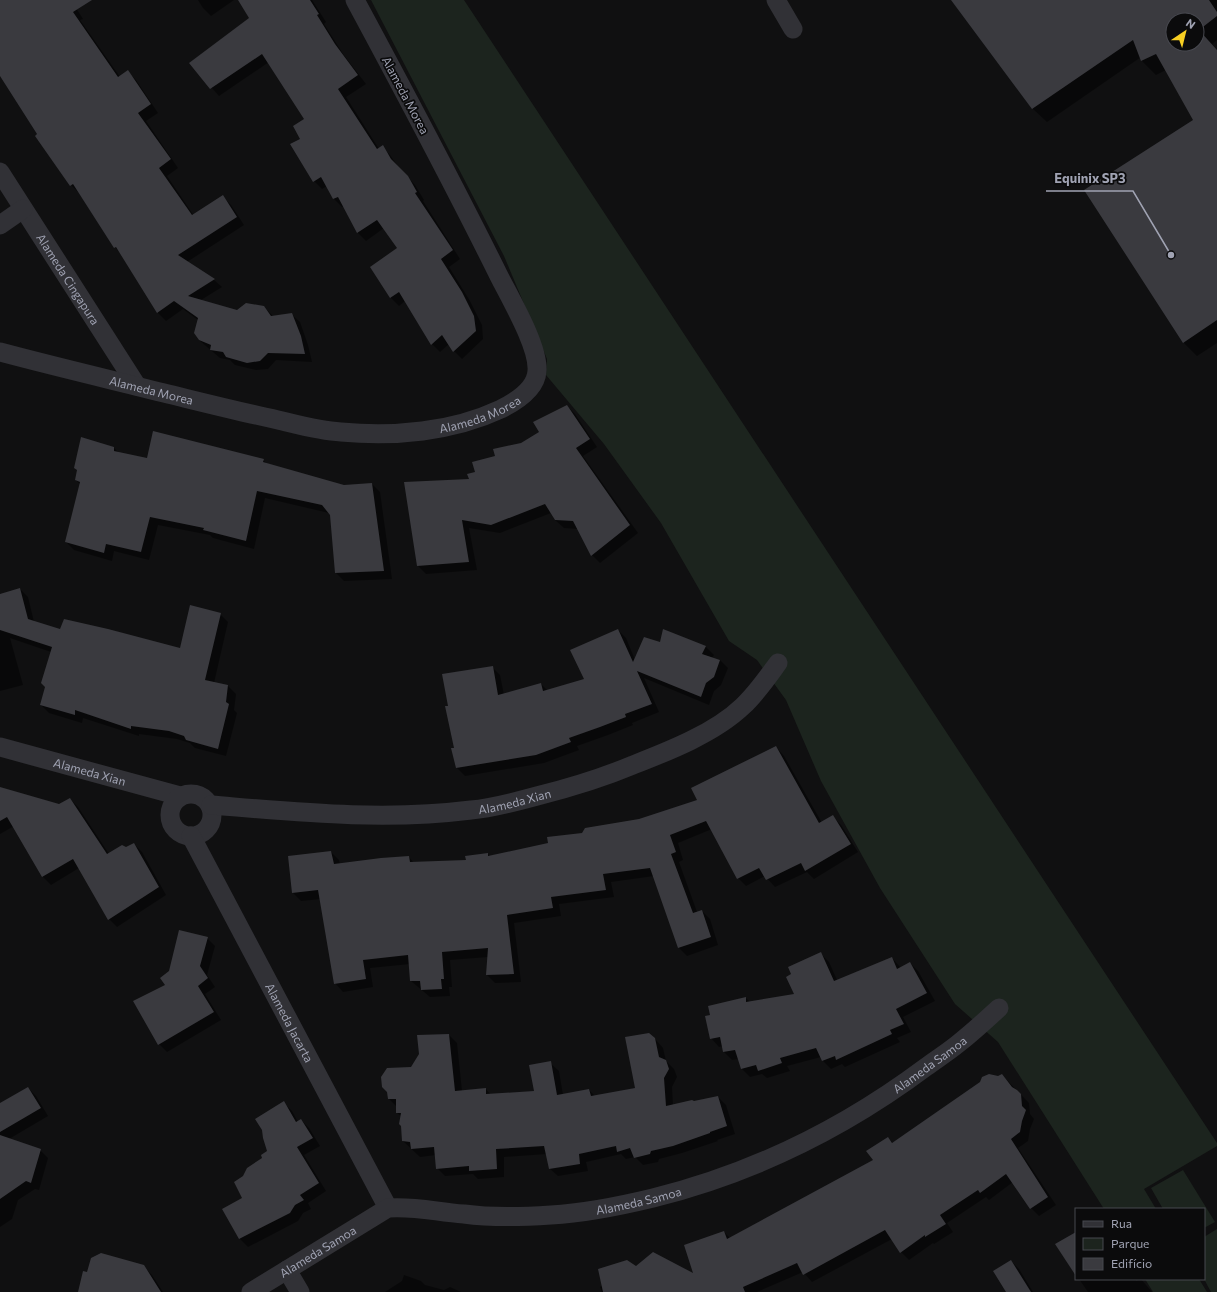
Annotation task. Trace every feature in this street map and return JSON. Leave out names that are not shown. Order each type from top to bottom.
[{"type":"street","name":"Alameda Morea","points":[[0,352],[231,410],[339,432],[389,434],[422,431],[459,425],[487,415],[514,402],[526,391],[535,380],[537,370],[534,352],[529,336],[462,202],[355,0]]},
{"type":"street","points":[[776,0],[793,29]]},
{"type":"street","name":"Alameda Cingapura","points":[[0,172],[137,386]]},
{"type":"street","points":[[0,225],[23,209]]},
{"type":"street","name":"Alameda Xian","points":[[211,806],[371,816],[435,814],[472,810],[514,802],[561,790],[617,772],[707,732],[725,721],[743,706],[778,664]]},
{"type":"street","name":"Alameda Xian","points":[[0,747],[180,796]]},
{"type":"street","points":[[187,793],[201,795],[211,806],[213,812],[212,820],[205,832],[191,836],[178,832],[174,827],[171,820],[171,807],[175,800],[180,796],[187,793]]},
{"type":"street","name":"Alameda Jacarta","points":[[191,836],[388,1208]]},
{"type":"street","name":"Alameda Samoa","points":[[251,1292],[388,1208],[405,1207],[498,1217],[552,1215],[613,1208],[676,1192],[743,1170],[788,1151],[850,1118],[888,1094],[958,1044],[999,1008]]},
{"type":"street","points":[[287,1270],[300,1292]]},
{"type":"green space","points":[[371,0],[464,0],[1217,1143],[1217,1146],[1144,1189],[1155,1208],[1103,1208],[998,1042],[955,1004],[880,888],[821,781],[786,700],[757,660],[729,641],[661,523],[604,444],[546,375],[547,359],[504,256]]},
{"type":"green space","points":[[1183,1170],[1215,1222],[1205,1227],[1205,1208],[1162,1208],[1151,1188]]},
{"type":"green space","points":[[1217,1229],[1217,1292],[1211,1292],[1205,1280],[1205,1236]]},
{"type":"green space","points":[[1146,1280],[1200,1280],[1207,1292],[1153,1292]]},
{"type":"building","points":[[0,0],[92,0],[73,12],[118,77],[128,70],[151,104],[138,113],[171,159],[159,168],[192,215],[223,195],[237,217],[178,255],[215,279],[188,296],[237,310],[246,303],[264,306],[271,316],[292,313],[301,336],[305,354],[268,353],[260,361],[247,363],[226,357],[223,352],[210,350],[211,345],[199,340],[194,333],[198,318],[174,301],[157,313],[116,247],[114,248],[73,184],[70,186],[35,136],[37,134],[0,76]]},
{"type":"building","points":[[238,0],[310,0],[319,14],[317,15],[335,44],[358,75],[338,89],[377,149],[383,145],[391,159],[408,176],[417,192],[415,193],[453,250],[441,259],[462,292],[474,316],[476,331],[453,352],[442,335],[431,345],[399,292],[390,298],[370,267],[397,248],[377,220],[357,233],[338,197],[333,199],[321,177],[313,182],[290,144],[300,139],[293,126],[304,119],[262,54],[210,89],[189,63],[249,18]]},
{"type":"building","points":[[951,0],[1209,0],[1217,12],[1217,16],[1205,25],[1205,12],[1165,12],[1165,52],[1205,52],[1205,37],[1217,50],[1217,320],[1183,343],[1084,190],[1193,120],[1156,54],[1141,61],[1133,40],[1032,109]]},
{"type":"building","points":[[567,405],[590,439],[576,448],[630,525],[591,556],[573,521],[555,520],[545,504],[491,525],[462,520],[469,562],[417,566],[404,482],[469,479],[467,474],[475,472],[472,462],[495,456],[493,449],[521,443],[539,432],[533,422]]},
{"type":"building","points":[[153,431],[264,459],[263,462],[344,485],[372,483],[384,571],[335,573],[330,515],[322,505],[257,491],[246,541],[203,530],[204,528],[150,517],[141,552],[106,544],[104,553],[65,542],[80,482],[75,480],[77,470],[74,468],[81,437],[114,447],[114,451],[147,458]]},
{"type":"building","points":[[20,588],[28,619],[60,629],[64,619],[180,648],[190,605],[221,613],[205,680],[228,685],[226,702],[229,704],[218,749],[186,740],[184,736],[169,731],[131,726],[131,729],[75,710],[75,715],[40,705],[45,687],[41,683],[52,647],[0,630],[0,594]]},
{"type":"building","points":[[618,629],[633,662],[644,637],[660,642],[663,629],[706,646],[702,654],[720,660],[714,677],[706,683],[701,697],[637,671],[652,704],[625,714],[626,717],[569,738],[571,742],[536,755],[456,768],[451,748],[454,748],[445,706],[448,706],[442,674],[493,666],[498,695],[541,683],[543,691],[584,679],[570,650]]},
{"type":"building","points":[[776,746],[819,823],[833,815],[851,844],[805,871],[801,863],[766,880],[759,868],[737,879],[706,821],[670,835],[676,852],[671,854],[693,913],[702,910],[711,937],[678,948],[650,868],[603,874],[606,890],[551,897],[553,908],[507,915],[514,974],[486,975],[488,948],[442,952],[444,979],[441,979],[442,989],[421,990],[420,981],[410,981],[408,955],[363,960],[366,979],[334,984],[318,890],[292,893],[288,856],[331,851],[334,864],[409,856],[410,862],[466,860],[465,856],[488,853],[488,856],[548,843],[547,837],[582,833],[585,828],[639,819],[697,800],[691,788]]},
{"type":"building","points":[[0,787],[59,804],[70,798],[107,854],[122,845],[126,847],[134,843],[159,887],[108,920],[73,859],[42,877],[7,817],[0,821]]},
{"type":"building","points":[[179,930],[208,937],[200,966],[208,978],[198,986],[214,1012],[158,1045],[133,1001],[165,985],[160,978],[169,971]]},
{"type":"building","points":[[821,952],[834,981],[892,957],[897,969],[910,962],[927,993],[896,1009],[904,1024],[890,1030],[892,1034],[836,1060],[835,1056],[822,1061],[816,1048],[780,1058],[782,1063],[758,1071],[756,1065],[741,1069],[735,1050],[723,1052],[720,1037],[710,1039],[705,1016],[710,1015],[708,1006],[746,997],[746,1002],[794,994],[786,977],[791,974],[788,967]]},
{"type":"building","points":[[649,1033],[655,1038],[659,1057],[666,1060],[669,1069],[664,1078],[666,1106],[718,1096],[727,1126],[673,1146],[651,1151],[650,1154],[634,1158],[630,1148],[617,1152],[616,1146],[579,1154],[580,1164],[549,1169],[544,1146],[496,1149],[497,1169],[469,1171],[469,1166],[436,1169],[434,1147],[411,1149],[410,1142],[402,1141],[401,1126],[399,1124],[401,1113],[396,1113],[396,1099],[388,1099],[387,1092],[382,1087],[381,1077],[387,1068],[411,1067],[419,1054],[417,1035],[449,1034],[455,1091],[486,1088],[486,1094],[534,1091],[529,1065],[551,1061],[557,1095],[589,1089],[591,1096],[635,1088],[625,1037]]},
{"type":"building","points":[[989,1074],[998,1076],[1002,1074],[1012,1087],[1021,1094],[1022,1106],[1026,1110],[1020,1132],[1011,1139],[1048,1197],[1030,1209],[1006,1174],[980,1193],[978,1190],[940,1215],[946,1224],[925,1237],[925,1235],[900,1253],[885,1230],[803,1275],[797,1263],[743,1287],[745,1292],[603,1292],[598,1269],[627,1260],[636,1266],[653,1252],[693,1273],[684,1245],[724,1231],[727,1239],[873,1160],[866,1151],[888,1137],[892,1143],[980,1082],[982,1077]]},
{"type":"building","points":[[28,1087],[41,1108],[0,1132],[0,1103]]},
{"type":"building","points":[[284,1101],[296,1122],[301,1119],[313,1138],[297,1147],[319,1183],[300,1195],[304,1200],[295,1205],[290,1213],[239,1239],[222,1209],[242,1198],[234,1182],[243,1176],[247,1168],[262,1158],[261,1155],[267,1151],[262,1130],[255,1119]]},
{"type":"building","points":[[0,1135],[41,1149],[31,1183],[26,1181],[0,1199]]},
{"type":"building","points":[[1075,1233],[1075,1274],[1055,1244]]},
{"type":"building","points":[[101,1253],[144,1265],[161,1292],[78,1292],[83,1271],[87,1272],[91,1258]]},
{"type":"building","points":[[1011,1260],[1031,1292],[1006,1292],[993,1271]]},
{"type":"place","name":"Equinix SP3","points":[[1171,255]]}]
